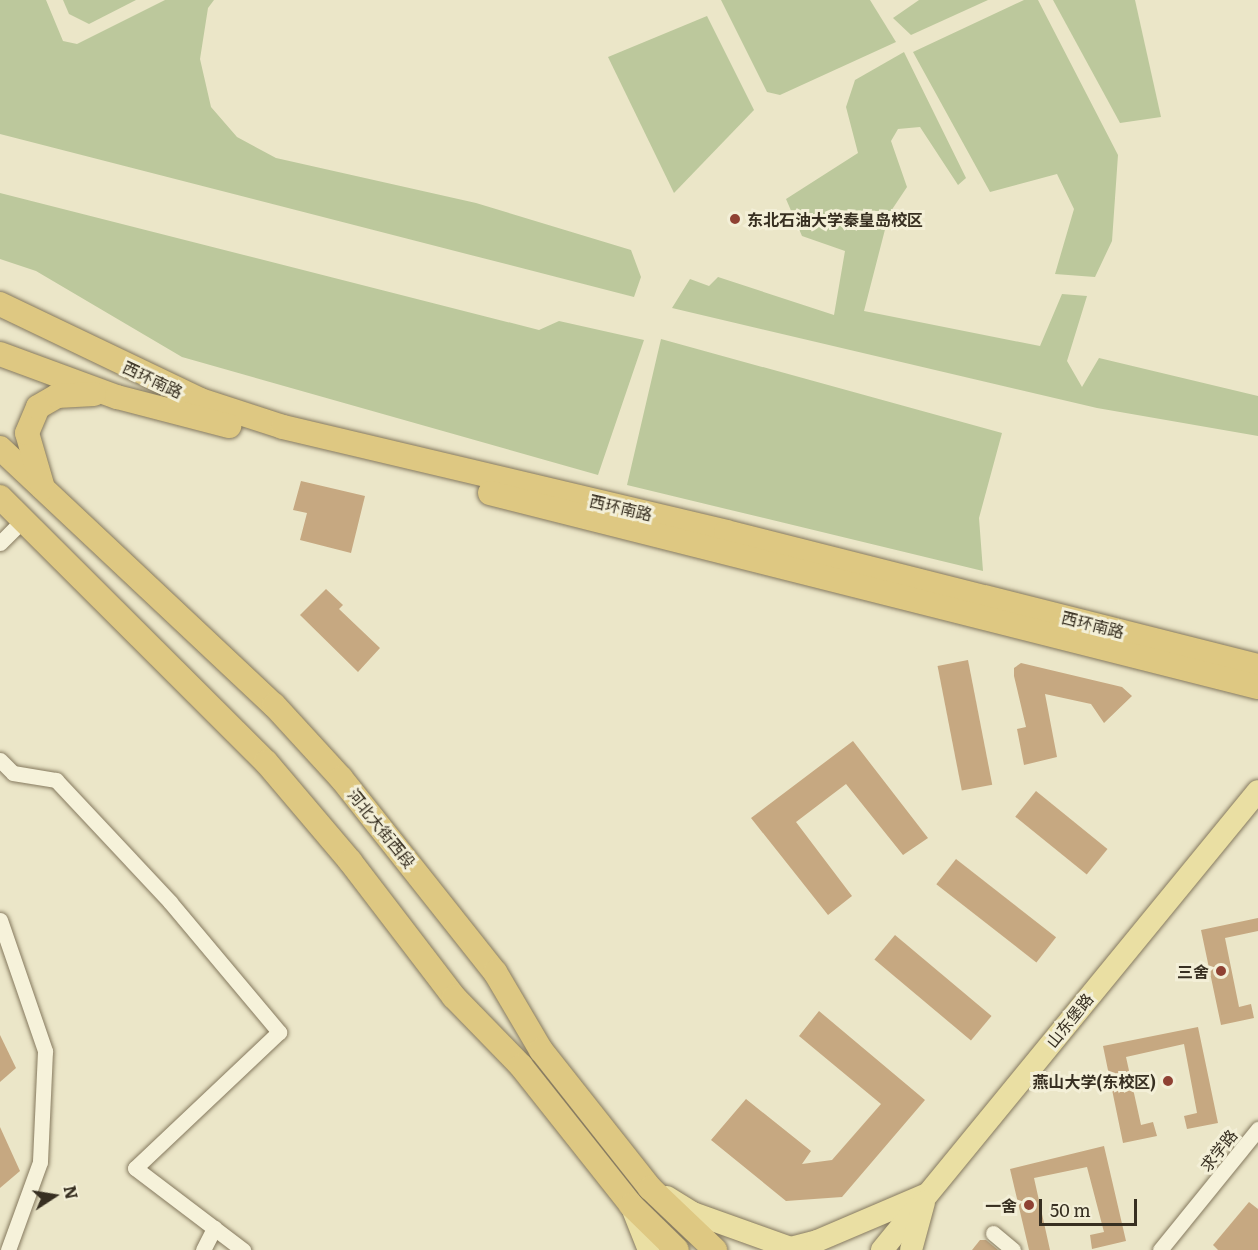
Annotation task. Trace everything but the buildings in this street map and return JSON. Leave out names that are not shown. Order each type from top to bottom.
[{"type":"highway","name":"西环南路","points":[[0,304],[200,400],[283,427],[726,532],[1258,666]]},
{"type":"highway","name":"西环南路","points":[[0,354],[117,397],[1258,687]]},
{"type":"highway","points":[[44,491],[27,433],[38,407],[57,396],[85,393],[117,397]]},
{"type":"highway","name":"河北大街西段","points":[[0,448],[274,705],[342,778],[495,972],[541,1050],[650,1188],[715,1250]]},
{"type":"highway","points":[[0,497],[266,762],[350,861],[454,997],[521,1066],[631,1205],[677,1250]]},
{"type":"main road","name":"山东堡路","points":[[882,1250],[1258,791]]},
{"type":"main road","points":[[650,1188],[693,1213],[791,1248],[817,1241],[882,1210],[926,1194]]},
{"type":"main road","points":[[911,1250],[926,1194]]},
{"type":"main road","points":[[631,1205],[649,1250]]},
{"type":"street","points":[[0,543],[23,520]]},
{"type":"street","points":[[0,760],[13,773],[56,780],[170,902],[279,1032],[135,1168],[243,1250]]},
{"type":"street","points":[[0,920],[45,1051],[40,1162],[8,1250]]},
{"type":"street","name":"求学路","points":[[1160,1250],[1258,1129]]},
{"type":"street","points":[[203,1250],[214,1228]]},
{"type":"street","points":[[993,1233],[1013,1250]]},
{"type":"green space","points":[[0,0],[46,0],[63,41],[77,44],[165,0],[214,0],[208,8],[200,59],[211,107],[237,137],[276,158],[476,203],[631,250],[641,277],[634,297],[0,134]]},
{"type":"green space","points":[[63,0],[136,0],[89,24],[69,14]]},
{"type":"green space","points":[[721,0],[870,0],[896,42],[780,95],[767,92]]},
{"type":"green space","points":[[919,0],[988,0],[911,35],[893,18]]},
{"type":"green space","points":[[1024,0],[1038,0],[1118,155],[1112,241],[1095,277],[1055,274],[1074,209],[1057,174],[990,192],[913,52]]},
{"type":"green space","points":[[1053,0],[1135,0],[1161,117],[1120,123]]},
{"type":"green space","points":[[707,16],[754,110],[674,193],[608,57]]},
{"type":"green space","points":[[904,52],[966,178],[958,185],[920,127],[898,129],[891,141],[907,187],[889,214],[864,311],[1040,346],[1062,294],[1087,296],[1067,361],[1082,387],[1099,358],[1258,396],[1258,436],[1097,408],[672,308],[690,279],[709,286],[718,277],[834,315],[845,251],[802,236],[786,199],[858,153],[846,107],[855,80]]},
{"type":"green space","points":[[0,193],[539,330],[559,321],[644,340],[598,475],[182,357],[36,271],[0,259]]},
{"type":"green space","points":[[661,339],[1002,433],[979,518],[983,571],[627,485]]},
{"type":"place","name":"东北石油大学秦皇岛校区","points":[[735,219]]},
{"type":"place","name":"三舍","points":[[1221,971]]},
{"type":"place","name":"燕山大学(东校区)","points":[[1168,1081]]},
{"type":"place","name":"一舍","points":[[1029,1205]]}]
